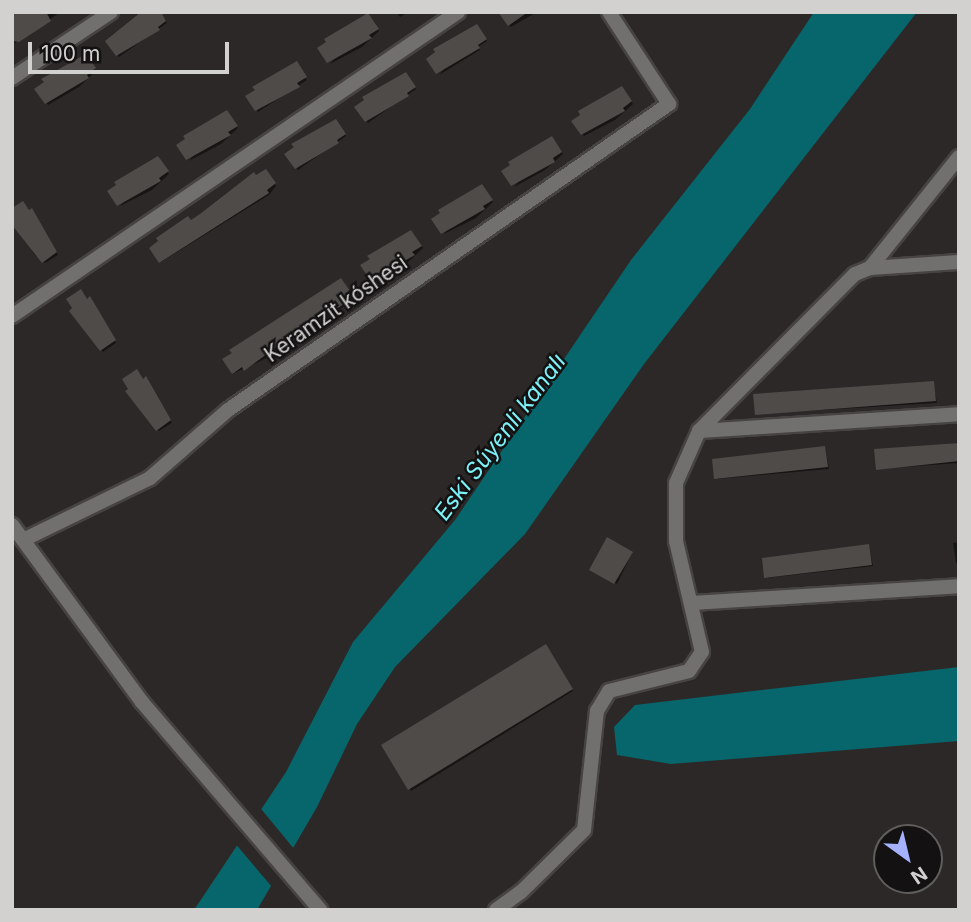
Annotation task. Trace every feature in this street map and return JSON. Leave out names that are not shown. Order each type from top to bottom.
[{"type":"street","points":[[12,78],[111,12]]},
{"type":"street","points":[[12,316],[458,12]]},
{"type":"street","name":"Keramzit kóshesi","points":[[23,540],[150,478],[228,410],[668,104],[609,12]]},
{"type":"street","points":[[870,268],[959,157]]},
{"type":"street","points":[[496,910],[522,892],[584,830],[597,712],[609,691],[690,671],[702,652],[676,541],[676,483],[699,431],[855,274],[870,268],[959,262]]},
{"type":"street","points":[[699,431],[959,414]]},
{"type":"street","points":[[12,525],[142,702],[320,910]]},
{"type":"street","points":[[691,603],[959,586]]},
{"type":"water","points":[[814,12],[917,12],[644,364],[525,534],[395,667],[357,724],[317,807],[257,910],[194,910],[286,772],[353,642],[455,520],[631,260],[750,109]]},
{"type":"water","points":[[959,667],[959,741],[671,764],[617,755],[614,727],[635,705]]},
{"type":"pier","points":[[257,804],[295,850],[272,887],[234,842]]},
{"type":"building","points":[[17,12],[46,12],[51,21],[19,42],[12,41],[12,16]]},
{"type":"building","points":[[141,12],[161,12],[166,21],[158,27],[160,30],[116,56],[105,41]]},
{"type":"building","points":[[498,12],[528,12],[508,26]]},
{"type":"building","points":[[368,13],[379,29],[369,35],[372,38],[327,63],[317,48],[326,42],[324,39]]},
{"type":"building","points":[[477,24],[487,39],[478,45],[480,48],[436,74],[426,59],[435,52],[433,49]]},
{"type":"building","points":[[86,54],[96,68],[87,75],[89,78],[45,104],[34,89],[44,82],[41,79]]},
{"type":"building","points":[[297,61],[307,77],[297,83],[300,87],[255,111],[245,96],[255,90],[252,87]]},
{"type":"building","points":[[406,72],[416,87],[407,93],[409,96],[365,122],[354,107],[364,100],[362,97]]},
{"type":"building","points":[[622,86],[632,101],[623,108],[625,111],[581,135],[571,121],[580,115],[578,111]]},
{"type":"building","points":[[227,110],[238,126],[228,132],[231,135],[186,160],[176,145],[185,139],[183,136]]},
{"type":"building","points":[[336,119],[346,134],[337,140],[339,143],[295,169],[284,154],[294,147],[291,144]]},
{"type":"building","points":[[552,136],[562,152],[553,158],[555,162],[511,186],[501,171],[510,165],[508,162]]},
{"type":"building","points":[[158,156],[169,171],[159,178],[161,181],[117,206],[107,191],[116,185],[114,182]]},
{"type":"building","points":[[266,169],[276,183],[267,190],[269,193],[159,263],[149,248],[158,241],[156,238],[188,216],[191,220],[200,214],[254,172],[256,175]]},
{"type":"building","points":[[482,184],[493,200],[483,206],[485,209],[441,234],[431,219],[440,213],[438,210]]},
{"type":"building","points":[[23,201],[29,210],[32,208],[57,252],[42,263],[12,225],[12,208]]},
{"type":"building","points":[[411,230],[422,246],[412,252],[415,255],[370,280],[360,265],[370,259],[367,256]]},
{"type":"building","points":[[341,278],[352,294],[342,300],[344,304],[312,325],[310,322],[244,371],[242,367],[232,374],[222,359],[232,353],[229,350]]},
{"type":"building","points":[[81,289],[87,299],[90,296],[116,340],[100,351],[69,311],[72,308],[66,299]]},
{"type":"building","points":[[137,369],[143,379],[146,376],[171,420],[156,431],[125,391],[128,389],[122,379]]},
{"type":"building","points":[[934,381],[936,401],[755,415],[753,394]]},
{"type":"building","points":[[959,443],[959,461],[876,470],[874,449]]},
{"type":"building","points":[[825,446],[828,467],[714,479],[712,459]]},
{"type":"building","points":[[607,537],[633,552],[614,584],[589,570]]},
{"type":"building","points":[[869,544],[872,565],[764,578],[762,558]]},
{"type":"building","points":[[546,644],[573,689],[408,790],[381,745]]},
{"type":"water label","name":"Eski Súyenli kanalı","points":[[500,437]]}]
